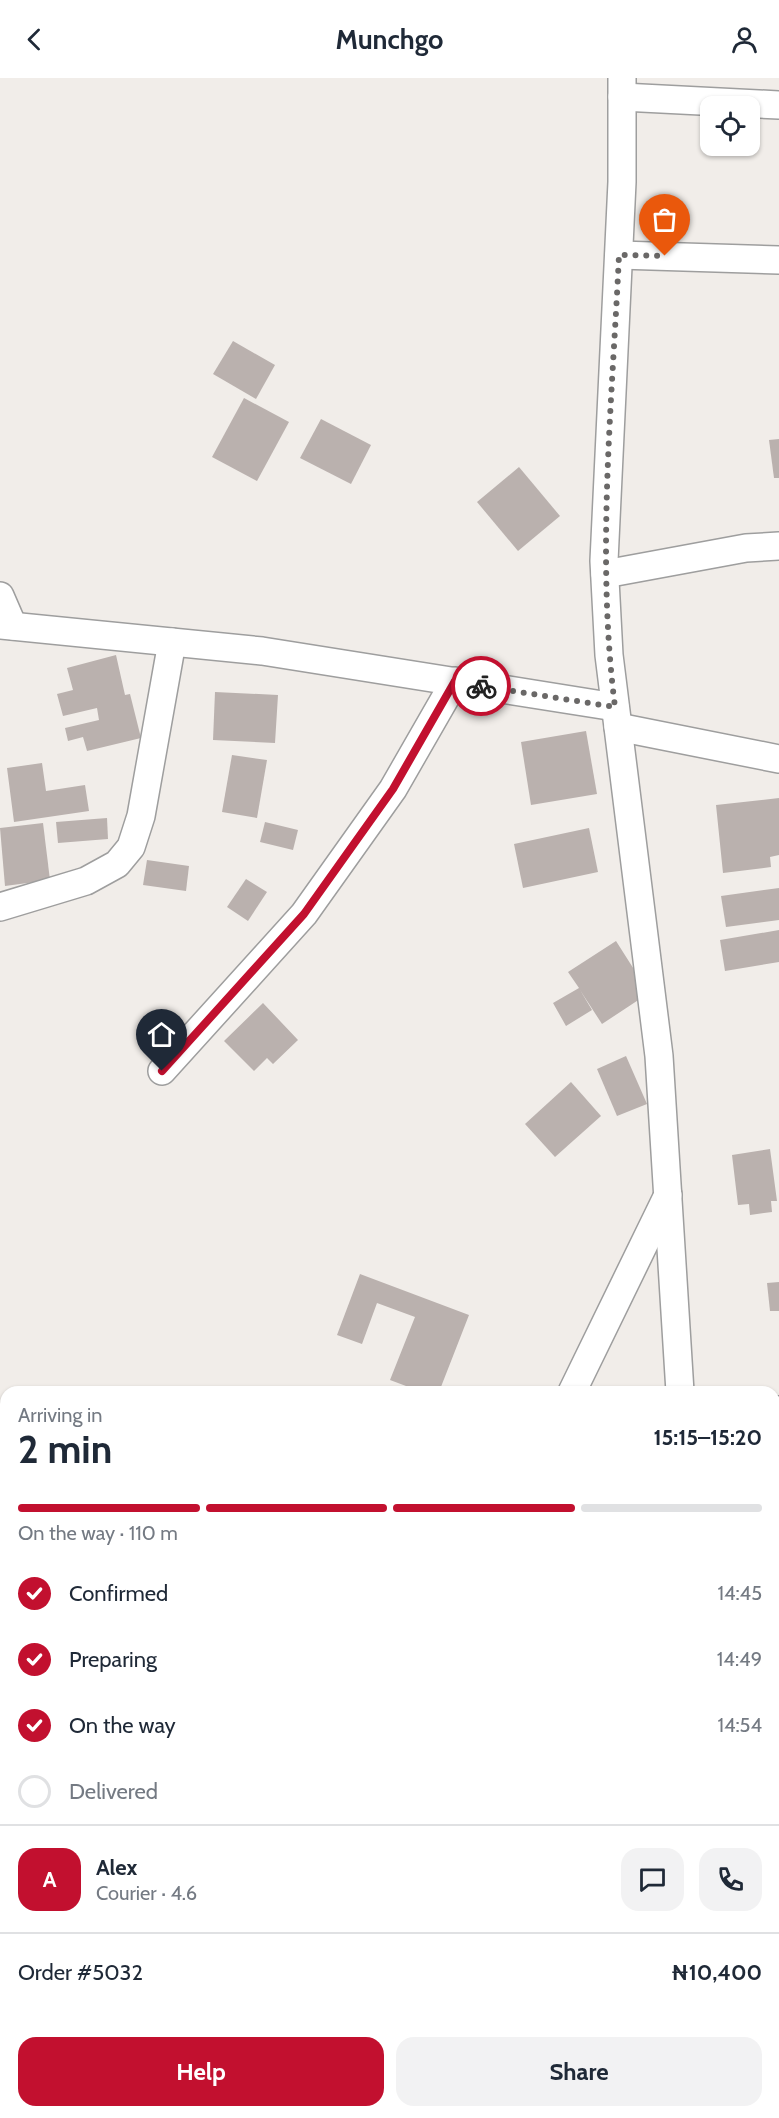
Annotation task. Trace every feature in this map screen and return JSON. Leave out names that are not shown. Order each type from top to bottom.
[{"type":"street","points":[[680,1386],[660,1056],[609,655],[605,574],[619,255],[622,88],[779,105]]},
{"type":"street","points":[[619,255],[779,260]]},
{"type":"street","points":[[605,574],[746,548],[779,546]]},
{"type":"street","points":[[0,596],[6,625],[262,651],[455,681],[617,717],[779,759]]},
{"type":"street","points":[[0,907],[86,881],[117,864],[131,847],[141,816],[172,642]]},
{"type":"street","points":[[162,1071],[304,914],[393,789],[455,681]]},
{"type":"street","points":[[575,1386],[669,1194]]},
{"type":"building","points":[[233,341],[275,365],[256,399],[213,374]]},
{"type":"building","points":[[244,398],[289,422],[257,481],[212,457]]},
{"type":"building","points":[[321,419],[371,445],[351,484],[300,458]]},
{"type":"building","points":[[779,439],[779,478],[774,478],[769,440]]},
{"type":"building","points":[[519,467],[560,516],[518,551],[477,502]]},
{"type":"building","points":[[116,655],[125,695],[130,694],[141,738],[87,751],[83,737],[68,741],[65,728],[99,720],[97,708],[63,716],[57,694],[73,690],[67,668]]},
{"type":"building","points":[[215,692],[278,695],[275,743],[213,740]]},
{"type":"building","points":[[586,731],[597,794],[531,805],[521,742]]},
{"type":"building","points":[[232,755],[267,760],[257,818],[222,812]]},
{"type":"building","points":[[42,763],[46,791],[85,785],[89,811],[14,822],[7,768]]},
{"type":"building","points":[[779,798],[779,855],[770,857],[771,867],[723,873],[716,805]]},
{"type":"building","points":[[107,818],[108,839],[58,843],[56,822]]},
{"type":"building","points":[[265,822],[298,830],[293,850],[260,842]]},
{"type":"building","points":[[43,823],[50,880],[5,886],[0,828]]},
{"type":"building","points":[[589,828],[598,872],[523,888],[514,844]]},
{"type":"building","points":[[147,860],[189,866],[186,891],[143,885]]},
{"type":"building","points":[[246,879],[267,892],[248,921],[227,907]]},
{"type":"building","points":[[779,888],[779,920],[726,927],[721,896]]},
{"type":"building","points":[[779,930],[779,962],[725,971],[720,940]]},
{"type":"building","points":[[616,941],[649,993],[602,1024],[580,990],[592,1010],[566,1026],[553,1003],[579,988],[568,972]]},
{"type":"building","points":[[263,1003],[298,1040],[273,1064],[267,1058],[254,1071],[224,1041]]},
{"type":"building","points":[[626,1056],[647,1104],[617,1116],[597,1069]]},
{"type":"building","points":[[571,1082],[601,1116],[555,1157],[525,1124]]},
{"type":"building","points":[[770,1149],[777,1201],[771,1201],[772,1212],[750,1215],[749,1204],[738,1205],[732,1155]]},
{"type":"building","points":[[360,1274],[469,1315],[441,1386],[406,1386],[390,1380],[415,1317],[377,1303],[362,1344],[337,1335]]},
{"type":"building","points":[[779,1282],[779,1311],[770,1311],[767,1283]]},
{"type":"way so far","points":[[481,686],[615,707],[609,655],[604,561],[619,255],[665,256]]},
{"type":"route","points":[[162,1071],[304,914],[393,789],[455,681],[481,686]]}]
